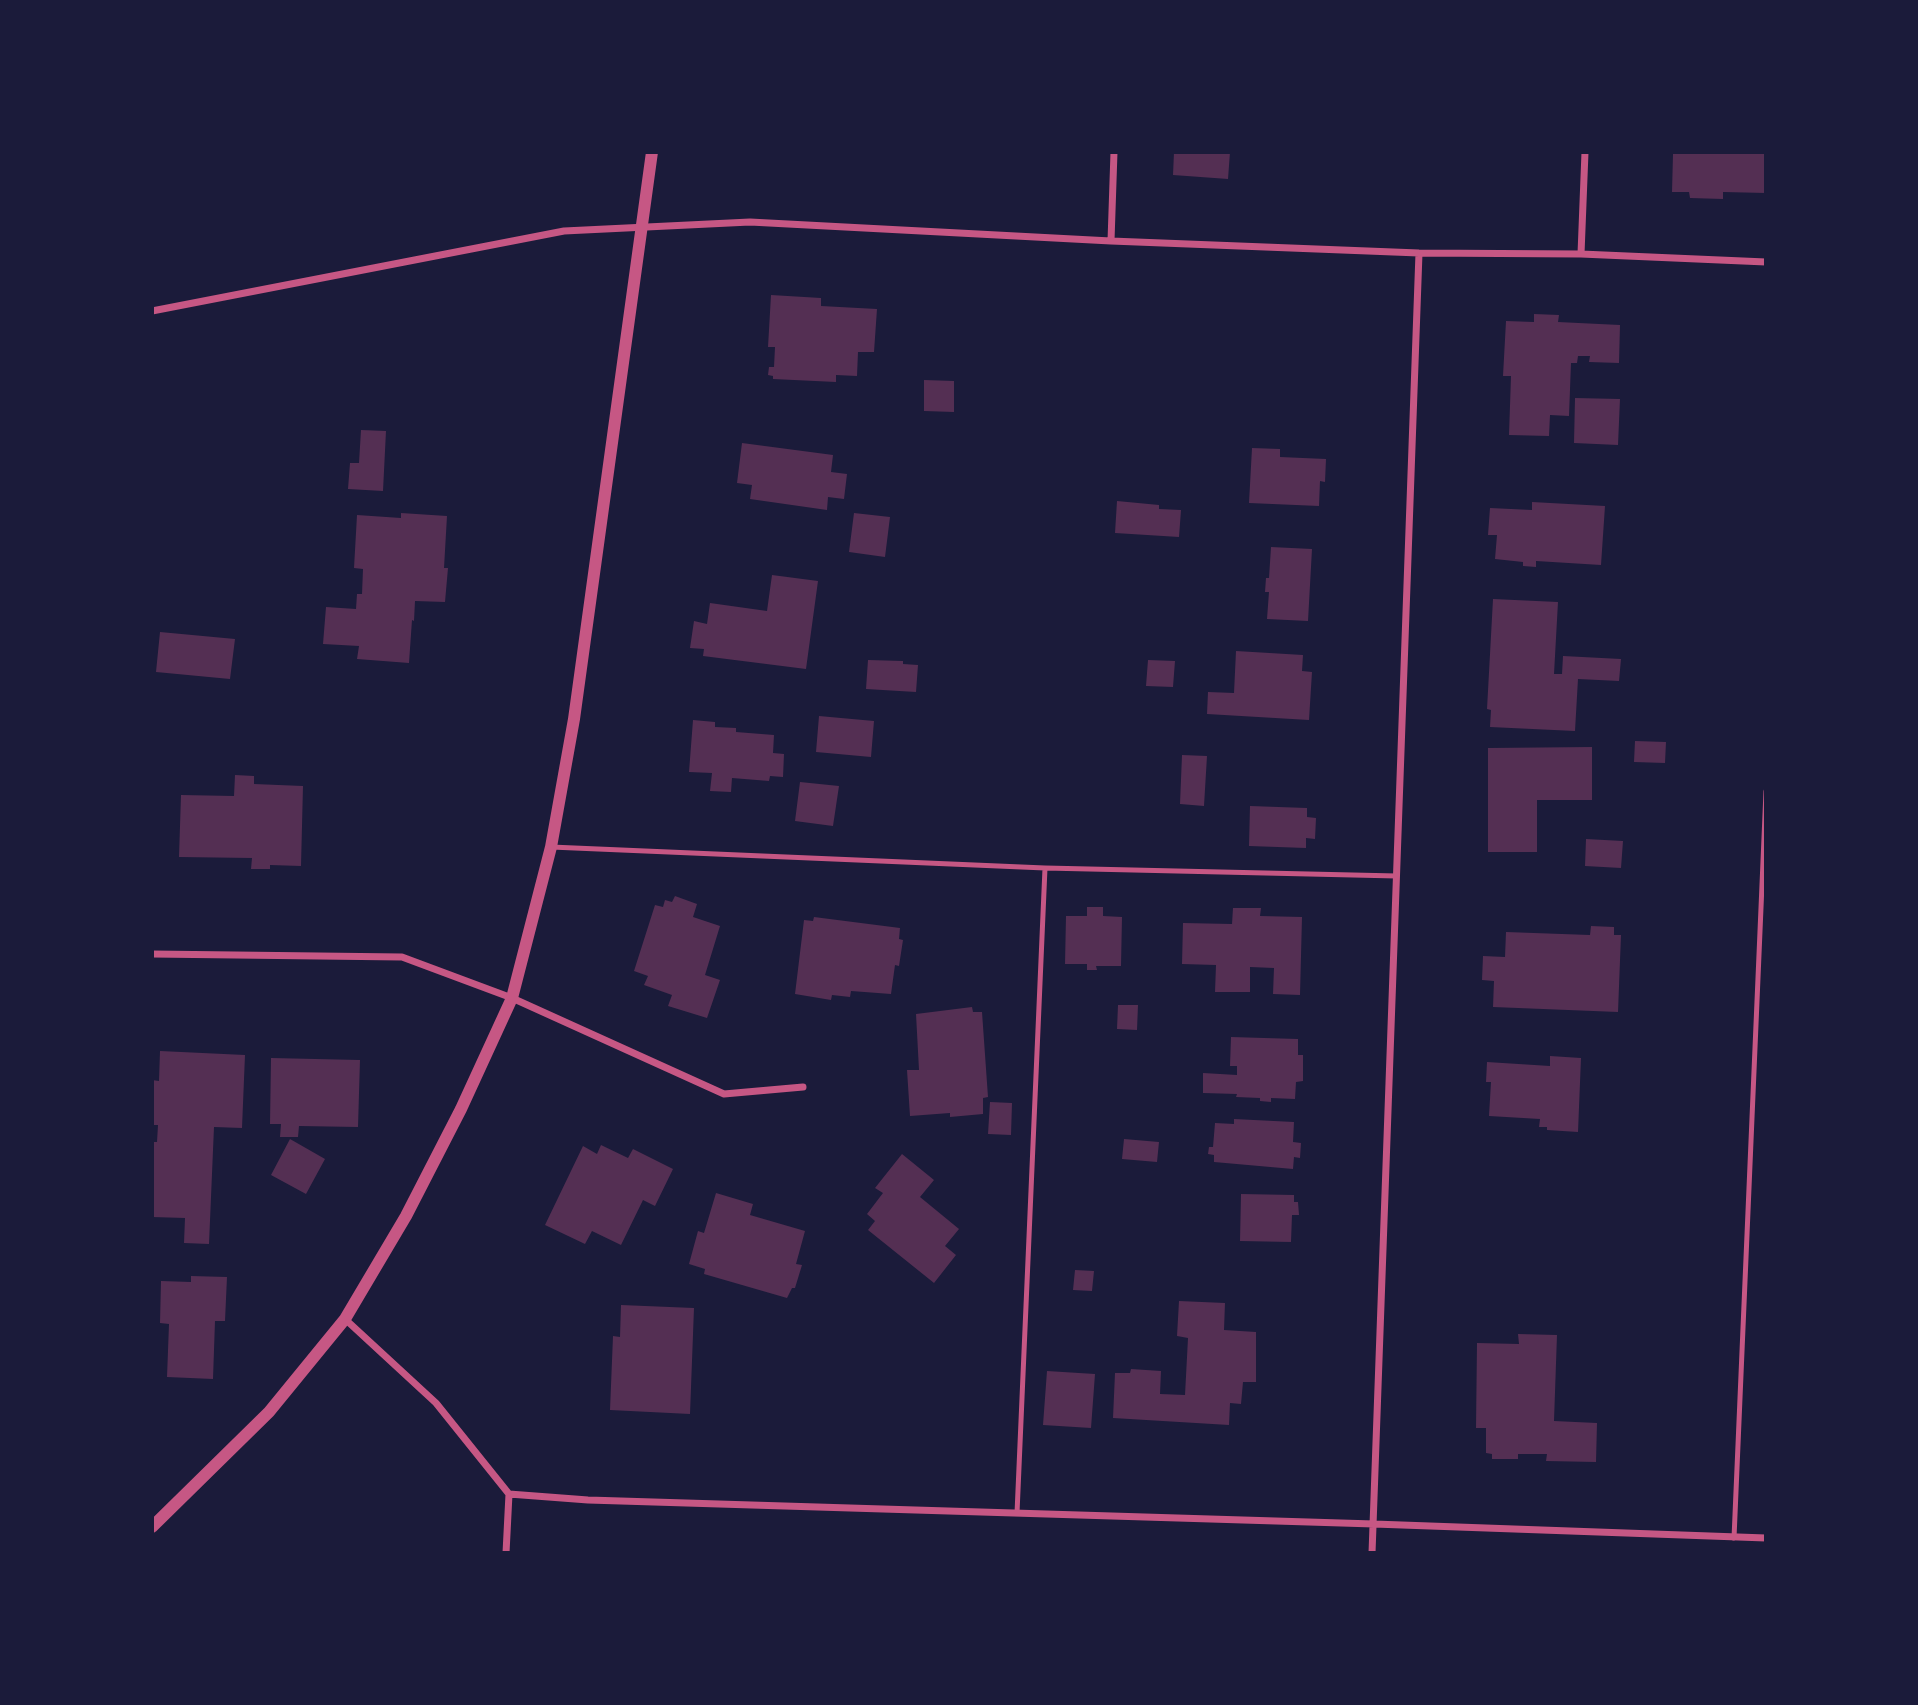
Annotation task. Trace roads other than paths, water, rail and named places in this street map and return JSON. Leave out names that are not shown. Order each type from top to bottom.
[{"type":"street","points":[[152,1527],[269,1412],[345,1319],[412,1204],[461,1109],[512,998],[551,847],[574,719],[652,152]]},
{"type":"street","points":[[1111,240],[1114,152]]},
{"type":"street","points":[[1581,254],[1585,152]]},
{"type":"street","points":[[152,312],[564,231],[750,222],[1419,253],[1581,254],[1766,262]]},
{"type":"street","points":[[1373,1553],[1419,253]]},
{"type":"street","points":[[152,954],[402,957],[512,998],[724,1094],[803,1087]]},
{"type":"street","points":[[345,1319],[436,1403],[509,1494],[506,1553]]},
{"type":"street","points":[[509,1494],[602,1500],[1766,1538]]},
{"type":"lane","points":[[1734,1538],[1766,791]]},
{"type":"lane","points":[[551,847],[1045,868],[1397,876]]},
{"type":"lane","points":[[1017,1513],[1045,868]]}]
